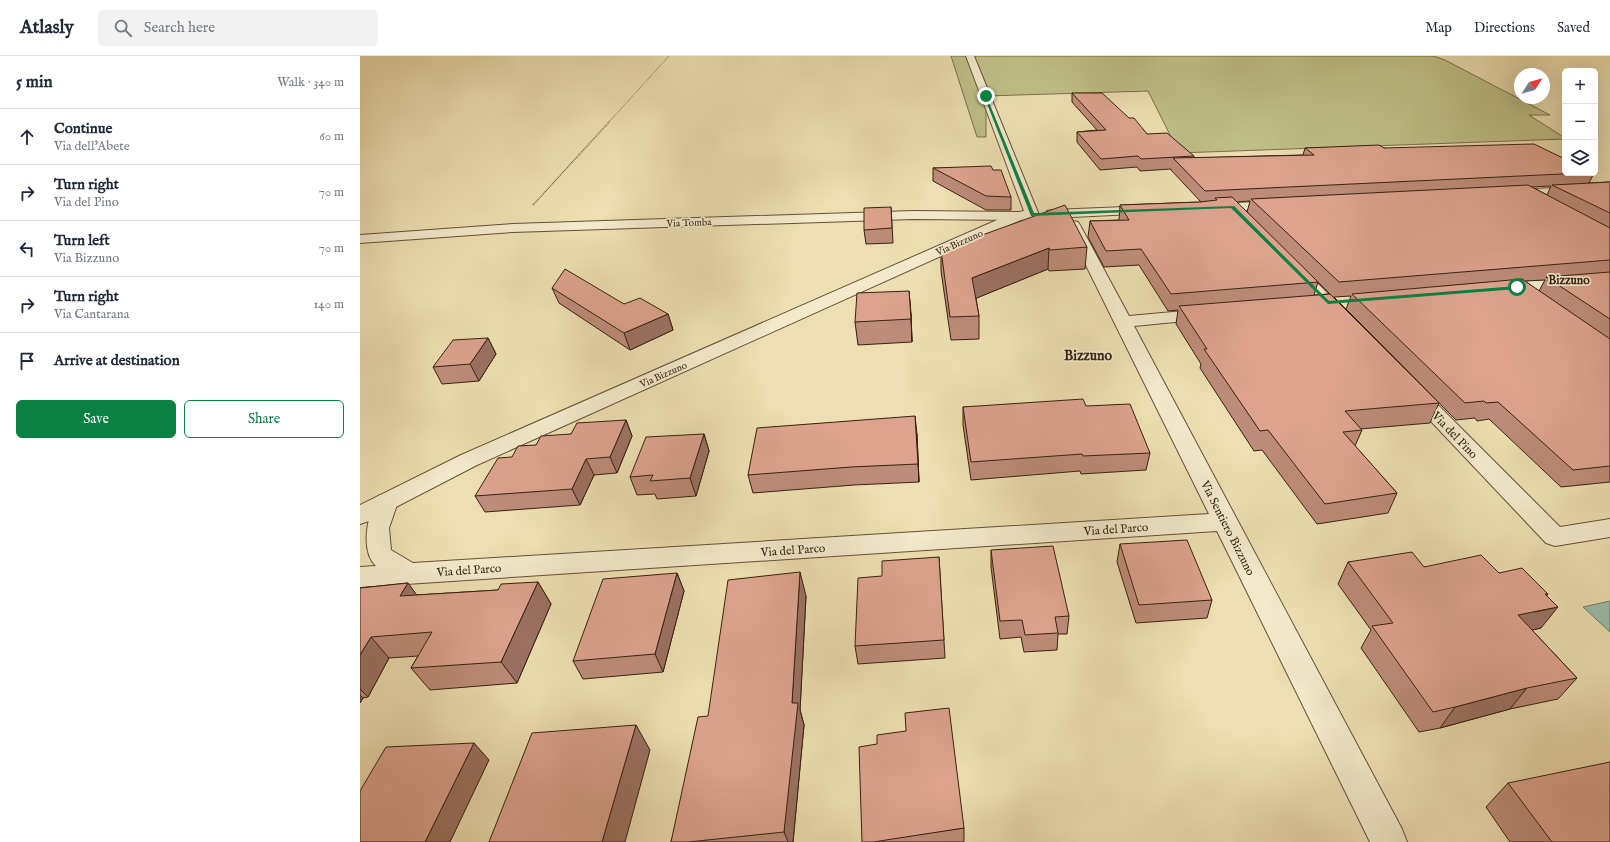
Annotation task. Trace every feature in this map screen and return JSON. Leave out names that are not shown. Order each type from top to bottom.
[{"type":"street","points":[[970,56],[1025,215]]},
{"type":"street","points":[[1501,195],[1610,189]]},
{"type":"street","points":[[1525,194],[1548,206]]},
{"type":"street","points":[[1201,208],[1294,205]]},
{"type":"street","points":[[1232,207],[1250,225]]},
{"type":"street","name":"Via Bizzuno","points":[[360,515],[469,460],[1025,215],[1162,210]]},
{"type":"street","name":"Via Sentiero Bizzuno","points":[[1067,214],[1389,842]]},
{"type":"street","name":"Via Tomba","points":[[360,239],[513,228],[913,215],[1025,215]]},
{"type":"street","points":[[1283,258],[1336,302],[1356,332]]},
{"type":"street","points":[[1486,290],[1610,280]]},
{"type":"street","points":[[1517,287],[1536,300]]},
{"type":"street","points":[[1304,305],[1336,302]]},
{"type":"street","points":[[1123,322],[1225,312]]},
{"type":"street","name":"Via del Pino","points":[[1400,377],[1555,538],[1610,528]]},
{"type":"street","points":[[386,502],[377,528],[379,555],[409,574]]},
{"type":"street","name":"Via del Parco","points":[[360,577],[1225,522]]},
{"type":"path","points":[[513,228],[669,56]]},
{"type":"green space","points":[[951,56],[1433,56],[1445,60],[1514,96],[1514,104],[1529,104],[1550,115],[1529,115],[1562,136],[1562,139],[1179,153],[1148,91],[986,96],[986,137],[977,137]]},
{"type":"shaded area","points":[[1610,601],[1610,632],[1583,607]]},
{"type":"building","points":[[1072,93],[1102,93],[1129,118],[1134,118],[1147,134],[1167,133],[1194,156],[1141,159],[1138,156],[1101,159],[1077,132],[1106,130]]},
{"type":"building","points":[[1534,144],[1562,158],[1562,174],[1205,191],[1173,158],[1314,155],[1305,148],[1379,145],[1384,148]]},
{"type":"building","points":[[991,166],[993,170],[1001,170],[1011,197],[986,196],[933,168]]},
{"type":"building","points":[[1610,182],[1610,213],[1552,185]]},
{"type":"building","points":[[1528,185],[1610,228],[1610,260],[1339,282],[1251,199]]},
{"type":"building","points":[[1232,197],[1318,282],[1171,294],[1141,249],[1106,251],[1090,221],[1129,220],[1120,205],[1200,202],[1217,200],[1215,198]]},
{"type":"building","points":[[1065,205],[1087,247],[1050,250],[1049,248],[972,278],[979,316],[950,317],[941,250]]},
{"type":"building","points":[[891,207],[892,228],[864,230],[864,208]]},
{"type":"building","points":[[565,269],[624,304],[640,298],[668,314],[624,333],[552,288]]},
{"type":"building","points":[[1610,272],[1610,319],[1546,277]]},
{"type":"building","points":[[1522,279],[1610,339],[1610,466],[1573,470],[1498,402],[1486,403],[1484,401],[1465,403],[1352,294]]},
{"type":"building","points":[[909,291],[911,319],[855,322],[857,293]]},
{"type":"building","points":[[1330,294],[1439,403],[1345,411],[1362,430],[1343,432],[1397,493],[1325,504],[1268,430],[1260,431],[1204,349],[1207,349],[1179,306]]},
{"type":"building","points":[[488,338],[470,364],[433,367],[453,340]]},
{"type":"building","points":[[1083,399],[1086,406],[1130,404],[1150,453],[1083,456],[1082,454],[971,462],[963,407]]},
{"type":"building","points":[[915,416],[918,464],[851,467],[748,475],[757,428]]},
{"type":"building","points":[[626,420],[610,457],[586,459],[572,489],[475,496],[498,458],[512,457],[518,446],[536,445],[541,436],[571,434],[577,423]]},
{"type":"building","points":[[704,434],[690,478],[650,481],[653,475],[630,477],[646,437]]},
{"type":"building","points":[[1187,540],[1212,600],[1139,605],[1120,544]]},
{"type":"building","points":[[1053,546],[1069,616],[1055,617],[1058,633],[1025,635],[1022,620],[1000,621],[991,550]]},
{"type":"building","points":[[1412,552],[1424,567],[1481,555],[1499,573],[1522,568],[1548,594],[1545,594],[1558,607],[1518,615],[1577,678],[1527,688],[1433,712],[1372,626],[1393,623],[1348,562]]},
{"type":"building","points":[[939,557],[944,640],[855,646],[858,578],[882,576],[882,561]]},
{"type":"building","points":[[800,572],[792,703],[798,703],[784,832],[688,842],[671,842],[698,717],[708,716],[728,580]]},
{"type":"building","points":[[677,573],[655,654],[573,661],[603,579]]},
{"type":"building","points":[[538,582],[501,662],[411,668],[432,632],[371,637],[360,655],[360,588],[408,583],[400,596],[498,590],[501,584]]},
{"type":"building","points":[[949,708],[964,828],[873,842],[862,842],[859,747],[877,744],[877,735],[906,731],[905,713]]},
{"type":"building","points":[[636,725],[602,842],[489,842],[532,733]]},
{"type":"building","points":[[474,743],[425,842],[360,842],[360,791],[386,747]]},
{"type":"building","points":[[1610,762],[1610,842],[1552,842],[1508,783]]},
{"type":"district","name":"Bizzuno","points":[[1569,280]]},
{"type":"district","name":"Bizzuno","points":[[1088,355]]},
{"type":"route","points":[[986,96],[1032,215],[1232,207],[1328,303],[1517,287]]}]
